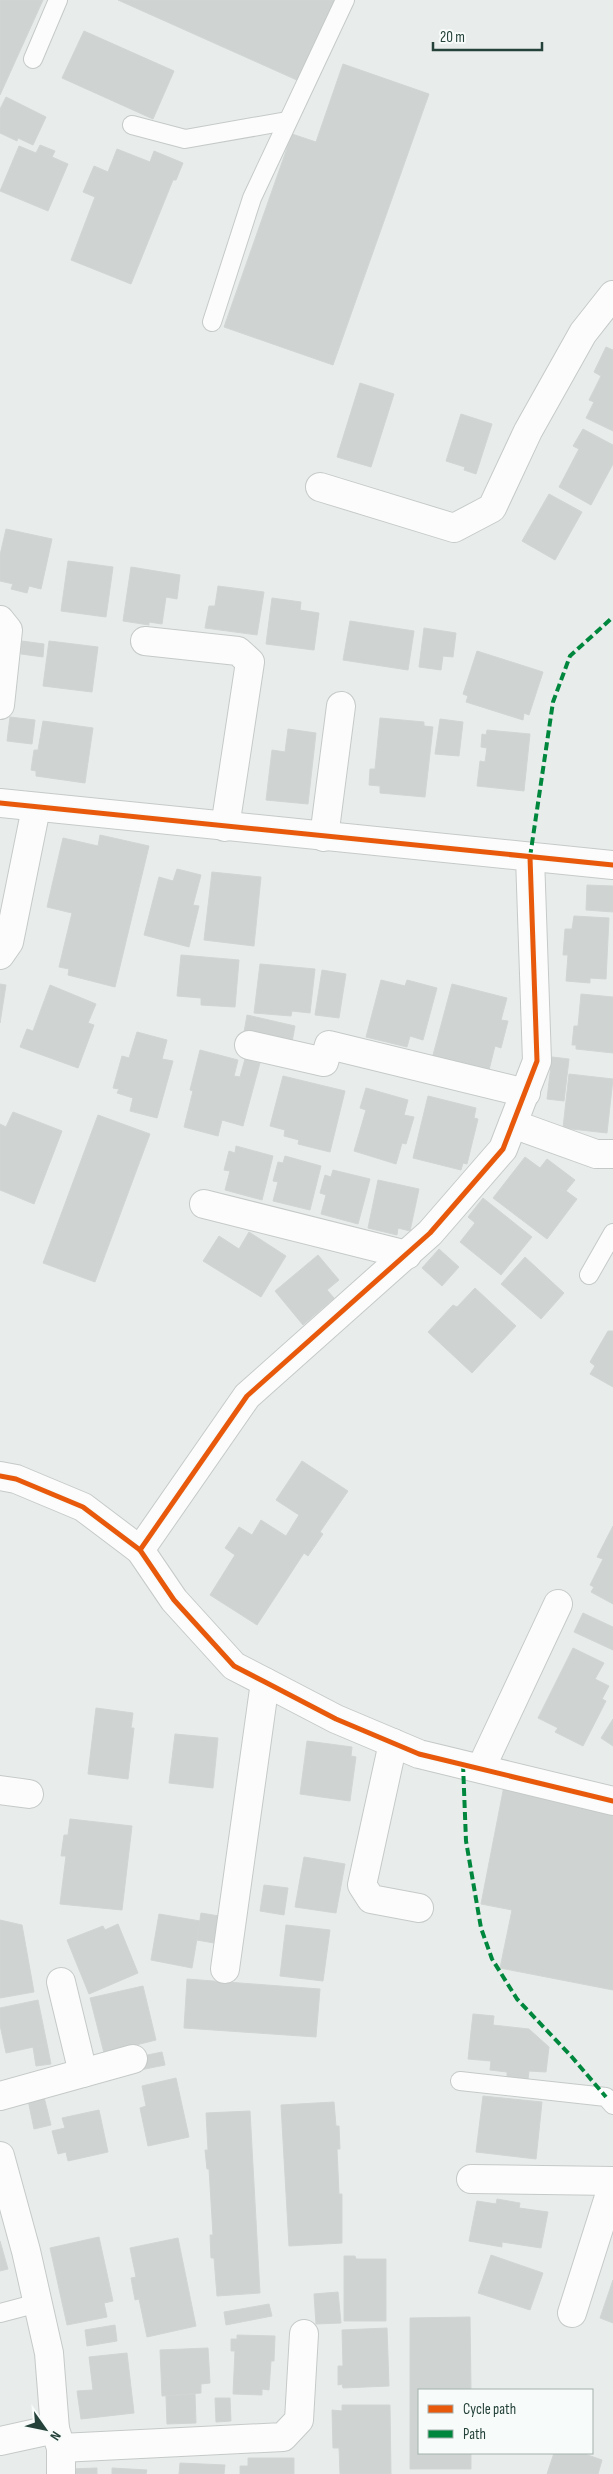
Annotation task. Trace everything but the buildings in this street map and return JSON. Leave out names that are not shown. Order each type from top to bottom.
[{"type":"street","points":[[320,487],[454,528],[492,508],[528,430],[579,341],[613,295]]},
{"type":"street","points":[[0,620],[8,630],[0,705]]},
{"type":"street","points":[[145,641],[238,651],[250,662],[225,827]]},
{"type":"street","points":[[324,837],[341,706]]},
{"type":"street","points":[[0,803],[613,865]]},
{"type":"street","points":[[0,955],[9,942],[36,808]]},
{"type":"street","points":[[140,1550],[247,1396],[430,1233],[503,1149],[538,1061],[530,857]]},
{"type":"street","points":[[249,1044],[324,1062],[329,1046],[526,1093]]},
{"type":"street","points":[[513,1124],[596,1154],[613,1154]]},
{"type":"street","points":[[204,1204],[407,1255]]},
{"type":"street","points":[[0,1476],[16,1479],[83,1507],[140,1550],[174,1600],[234,1666],[336,1719],[419,1754],[613,1801]]},
{"type":"street","points":[[481,1768],[558,1604]]},
{"type":"street","points":[[224,1969],[265,1682]]},
{"type":"street","points":[[393,1743],[362,1885],[371,1899],[419,1908]]},
{"type":"street","points":[[0,1790],[30,1794]]},
{"type":"street","points":[[61,1982],[82,2073]]},
{"type":"street","points":[[0,2096],[133,2059]]},
{"type":"street","points":[[0,2156],[49,2353],[59,2450]]},
{"type":"street","points":[[471,2179],[613,2183],[572,2313]]},
{"type":"street","points":[[0,2441],[59,2450],[283,2437],[298,2420],[304,2334]]},
{"type":"lane","points":[[33,58],[58,0]]},
{"type":"lane","points":[[212,322],[252,198],[345,0]]},
{"type":"lane","points":[[132,125],[185,139],[288,121]]},
{"type":"lane","points":[[589,1276],[613,1233]]},
{"type":"lane","points":[[460,2081],[606,2097],[613,2105]]},
{"type":"lane","points":[[0,2313],[38,2303]]},
{"type":"marked path","points":[[530,857],[553,702],[570,656],[613,617]]},
{"type":"marked path","points":[[463,1764],[466,1841],[481,1928],[492,1959],[517,1999],[571,2056],[606,2097]]},
{"type":"cycle path","points":[[0,803],[613,865]]},
{"type":"cycle path","points":[[140,1550],[247,1396],[430,1233],[503,1149],[537,1061],[530,857]]},
{"type":"cycle path","points":[[0,1476],[16,1479],[83,1507],[140,1550],[174,1600],[234,1666],[336,1719],[419,1754],[613,1801]]}]
